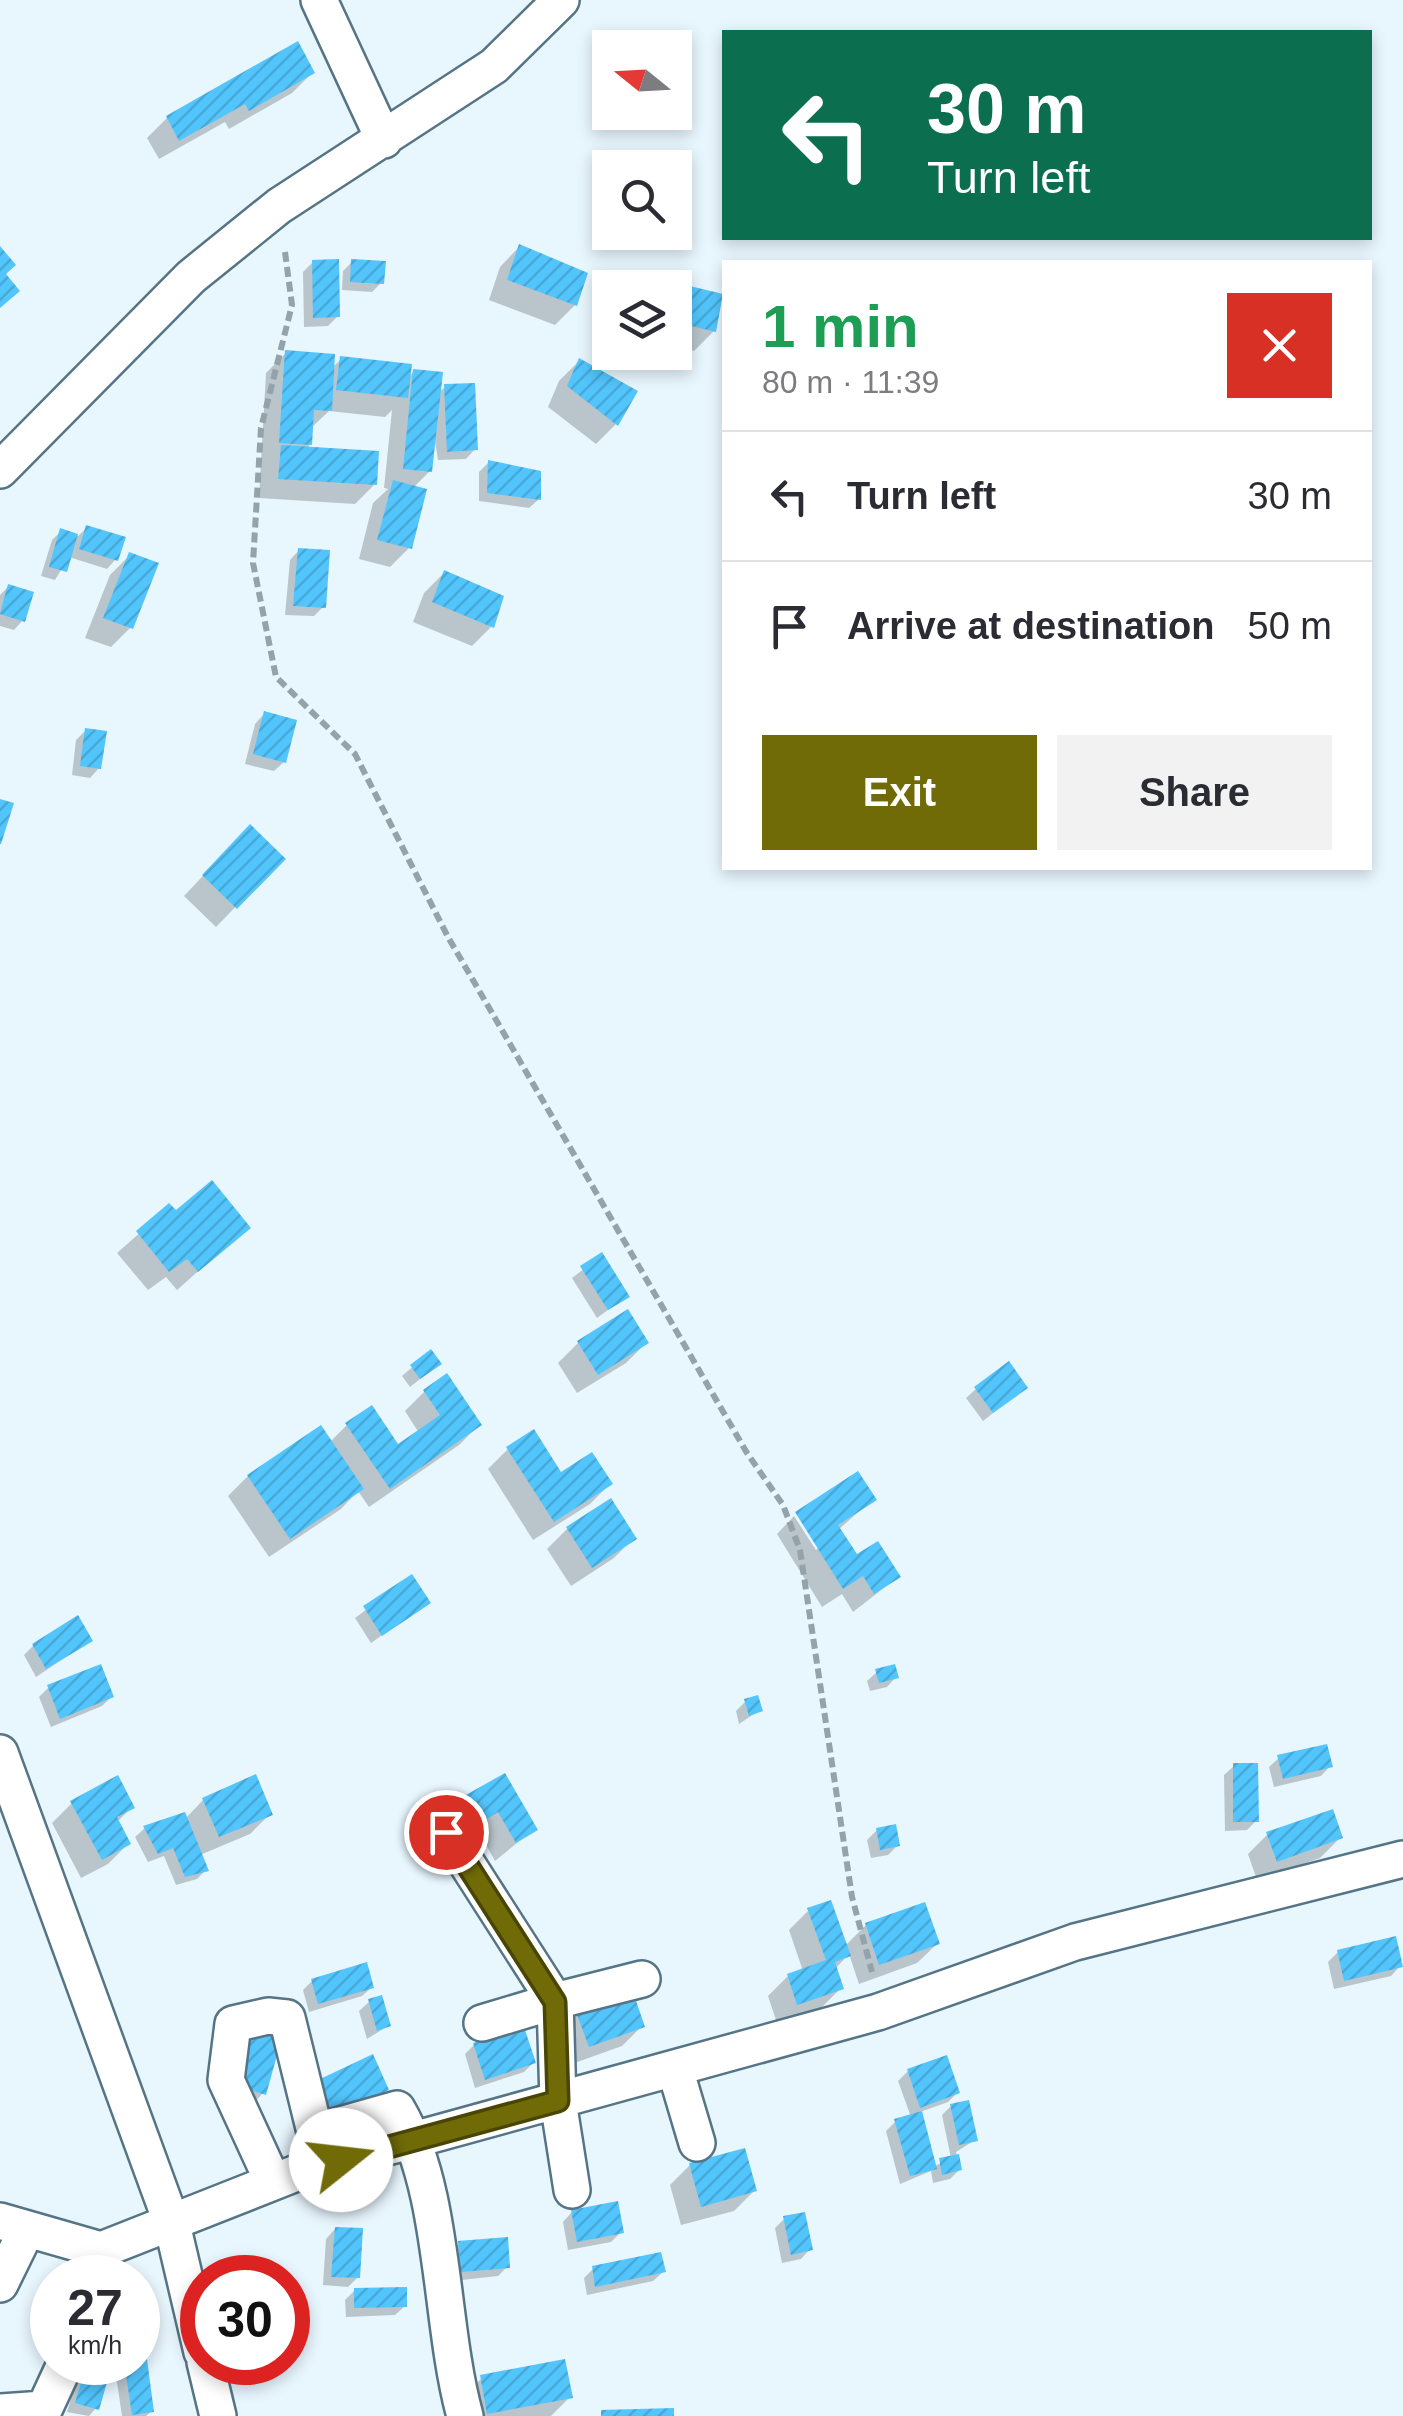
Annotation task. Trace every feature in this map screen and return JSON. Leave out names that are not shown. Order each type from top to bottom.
[{"type":"street","points":[[319,0],[384,140]]},
{"type":"street","points":[[0,470],[190,277],[279,206],[494,66],[561,0]]},
{"type":"street","points":[[0,1753],[12,1831],[172,2224],[180,2258]]},
{"type":"street","points":[[446,1832],[555,2002],[558,2101],[572,2190]]},
{"type":"street","points":[[0,2284],[13,2226],[101,2250],[274,2182],[414,2139],[878,2012],[1075,1942],[1403,1859]]},
{"type":"street","points":[[482,2023],[642,1979]]},
{"type":"street","points":[[274,2182],[226,2080],[233,2024],[268,2016],[287,2018],[315,2132],[396,2109],[414,2139],[440,2268],[452,2368],[465,2416]]},
{"type":"street","points":[[676,2069],[697,2144]]},
{"type":"street","points":[[126,2255],[172,2224]]},
{"type":"street","points":[[0,2412],[42,2413],[55,2385]]},
{"type":"street","points":[[211,2385],[218,2416]]},
{"type":"path","points":[[279,206],[292,305],[261,428],[253,564],[276,677],[354,754],[448,937],[747,1453],[782,1505],[800,1550],[852,1897],[878,2012]]},
{"type":"building","points":[[298,41],[315,73],[249,111],[245,104],[179,141],[166,116]]},
{"type":"building","points":[[519,244],[588,273],[577,306],[507,280]]},
{"type":"building","points":[[0,246],[16,265],[6,274],[20,291],[0,308]]},
{"type":"building","points":[[339,259],[340,317],[313,318],[312,260]]},
{"type":"building","points":[[351,259],[386,261],[384,284],[350,282]]},
{"type":"building","points":[[692,287],[722,294],[716,332],[692,326]]},
{"type":"building","points":[[285,350],[335,354],[332,411],[314,410],[312,445],[279,443]]},
{"type":"building","points":[[340,356],[412,364],[408,398],[336,390]]},
{"type":"building","points":[[579,358],[592,365],[592,370],[600,370],[638,391],[618,426],[567,386]]},
{"type":"building","points":[[413,369],[443,372],[432,472],[403,469]]},
{"type":"building","points":[[475,383],[478,450],[447,452],[444,384]]},
{"type":"building","points":[[281,445],[379,451],[377,485],[278,479]]},
{"type":"building","points":[[488,460],[541,471],[541,500],[487,493]]},
{"type":"building","points":[[393,480],[427,489],[412,549],[377,540]]},
{"type":"building","points":[[86,525],[126,537],[118,561],[79,549]]},
{"type":"building","points":[[60,528],[78,534],[67,572],[49,567]]},
{"type":"building","points":[[298,548],[330,550],[326,608],[293,606]]},
{"type":"building","points":[[129,552],[159,563],[133,629],[103,618]]},
{"type":"building","points":[[444,570],[504,596],[494,628],[432,602]]},
{"type":"building","points":[[8,584],[34,592],[25,622],[0,614]]},
{"type":"building","points":[[264,711],[297,720],[286,763],[253,754]]},
{"type":"building","points":[[85,728],[107,731],[101,769],[80,766]]},
{"type":"building","points":[[0,799],[14,803],[1,844],[0,844]]},
{"type":"building","points":[[250,824],[286,859],[237,909],[202,875]]},
{"type":"building","points":[[212,1180],[251,1228],[198,1272],[187,1259],[169,1272],[136,1231],[169,1203],[176,1210]]},
{"type":"building","points":[[602,1252],[630,1297],[608,1310],[580,1266]]},
{"type":"building","points":[[628,1309],[649,1343],[598,1375],[577,1341]]},
{"type":"building","points":[[431,1349],[442,1364],[420,1379],[410,1365]]},
{"type":"building","points":[[1009,1361],[1028,1388],[993,1413],[974,1387]]},
{"type":"building","points":[[447,1373],[482,1425],[390,1489],[345,1423],[372,1405],[398,1444],[440,1415],[423,1390]]},
{"type":"building","points":[[321,1425],[364,1489],[290,1539],[247,1475]]},
{"type":"building","points":[[534,1429],[561,1472],[592,1452],[613,1484],[554,1522],[506,1447]]},
{"type":"building","points":[[858,1471],[877,1500],[838,1525],[857,1554],[878,1541],[901,1577],[874,1594],[863,1576],[843,1589],[795,1512]]},
{"type":"building","points":[[611,1498],[637,1539],[592,1568],[566,1527]]},
{"type":"building","points":[[412,1574],[431,1603],[382,1636],[363,1606]]},
{"type":"building","points":[[78,1615],[93,1641],[46,1669],[32,1644]]},
{"type":"building","points":[[101,1664],[114,1697],[60,1719],[47,1685]]},
{"type":"building","points":[[895,1664],[899,1678],[879,1683],[875,1669]]},
{"type":"building","points":[[758,1695],[763,1711],[749,1716],[744,1699]]},
{"type":"building","points":[[1327,1744],[1333,1767],[1283,1779],[1277,1755]]},
{"type":"building","points":[[1233,1763],[1258,1763],[1259,1822],[1233,1822]]},
{"type":"building","points":[[505,1773],[538,1830],[516,1843],[498,1812],[479,1824],[464,1796]]},
{"type":"building","points":[[256,1774],[273,1815],[219,1837],[202,1798]]},
{"type":"building","points":[[118,1775],[135,1808],[117,1817],[131,1844],[102,1860],[70,1801]]},
{"type":"building","points":[[1333,1809],[1343,1838],[1277,1862],[1266,1832]]},
{"type":"building","points":[[185,1812],[209,1871],[185,1877],[173,1848],[158,1854],[143,1826]]},
{"type":"building","points":[[896,1824],[900,1846],[880,1850],[876,1828]]},
{"type":"building","points":[[831,1900],[851,1956],[835,1962],[844,1989],[797,2005],[787,1974],[826,1960],[807,1908]]},
{"type":"building","points":[[925,1902],[940,1944],[879,1965],[865,1923]]},
{"type":"building","points":[[1396,1936],[1403,1967],[1344,1981],[1337,1950]]},
{"type":"building","points":[[367,1962],[374,1988],[318,2004],[311,1979]]},
{"type":"building","points":[[633,1992],[645,2027],[589,2047],[576,2012]]},
{"type":"building","points":[[382,1995],[391,2026],[377,2031],[368,1999]]},
{"type":"building","points":[[255,2022],[284,2030],[266,2095],[238,2086]]},
{"type":"building","points":[[524,2027],[536,2063],[485,2080],[473,2043]]},
{"type":"building","points":[[373,2054],[389,2090],[332,2116],[316,2081]]},
{"type":"building","points":[[947,2055],[960,2093],[920,2108],[907,2069]]},
{"type":"building","points":[[969,2100],[978,2141],[959,2145],[950,2104]]},
{"type":"building","points":[[922,2111],[937,2169],[910,2176],[894,2119]]},
{"type":"building","points":[[745,2148],[757,2191],[701,2207],[689,2163]]},
{"type":"building","points":[[959,2154],[962,2170],[942,2175],[939,2158]]},
{"type":"building","points":[[618,2201],[624,2233],[577,2242],[571,2210]]},
{"type":"building","points":[[805,2212],[813,2250],[791,2255],[783,2216]]},
{"type":"building","points":[[335,2227],[363,2228],[360,2278],[331,2277]]},
{"type":"building","points":[[508,2237],[510,2268],[461,2272],[458,2241]]},
{"type":"building","points":[[661,2252],[666,2272],[595,2287],[592,2266]]},
{"type":"building","points":[[407,2287],[407,2307],[354,2308],[354,2288]]},
{"type":"building","points":[[565,2359],[573,2398],[487,2414],[480,2375]]},
{"type":"building","points":[[80,2385],[106,2385],[99,2410],[75,2403]]},
{"type":"building","points":[[127,2385],[150,2385],[154,2412],[132,2415]]},
{"type":"building","points":[[674,2408],[674,2416],[601,2416],[601,2410]]},
{"type":"route","points":[[341,2160],[558,2101],[555,2002],[446,1832]]}]
